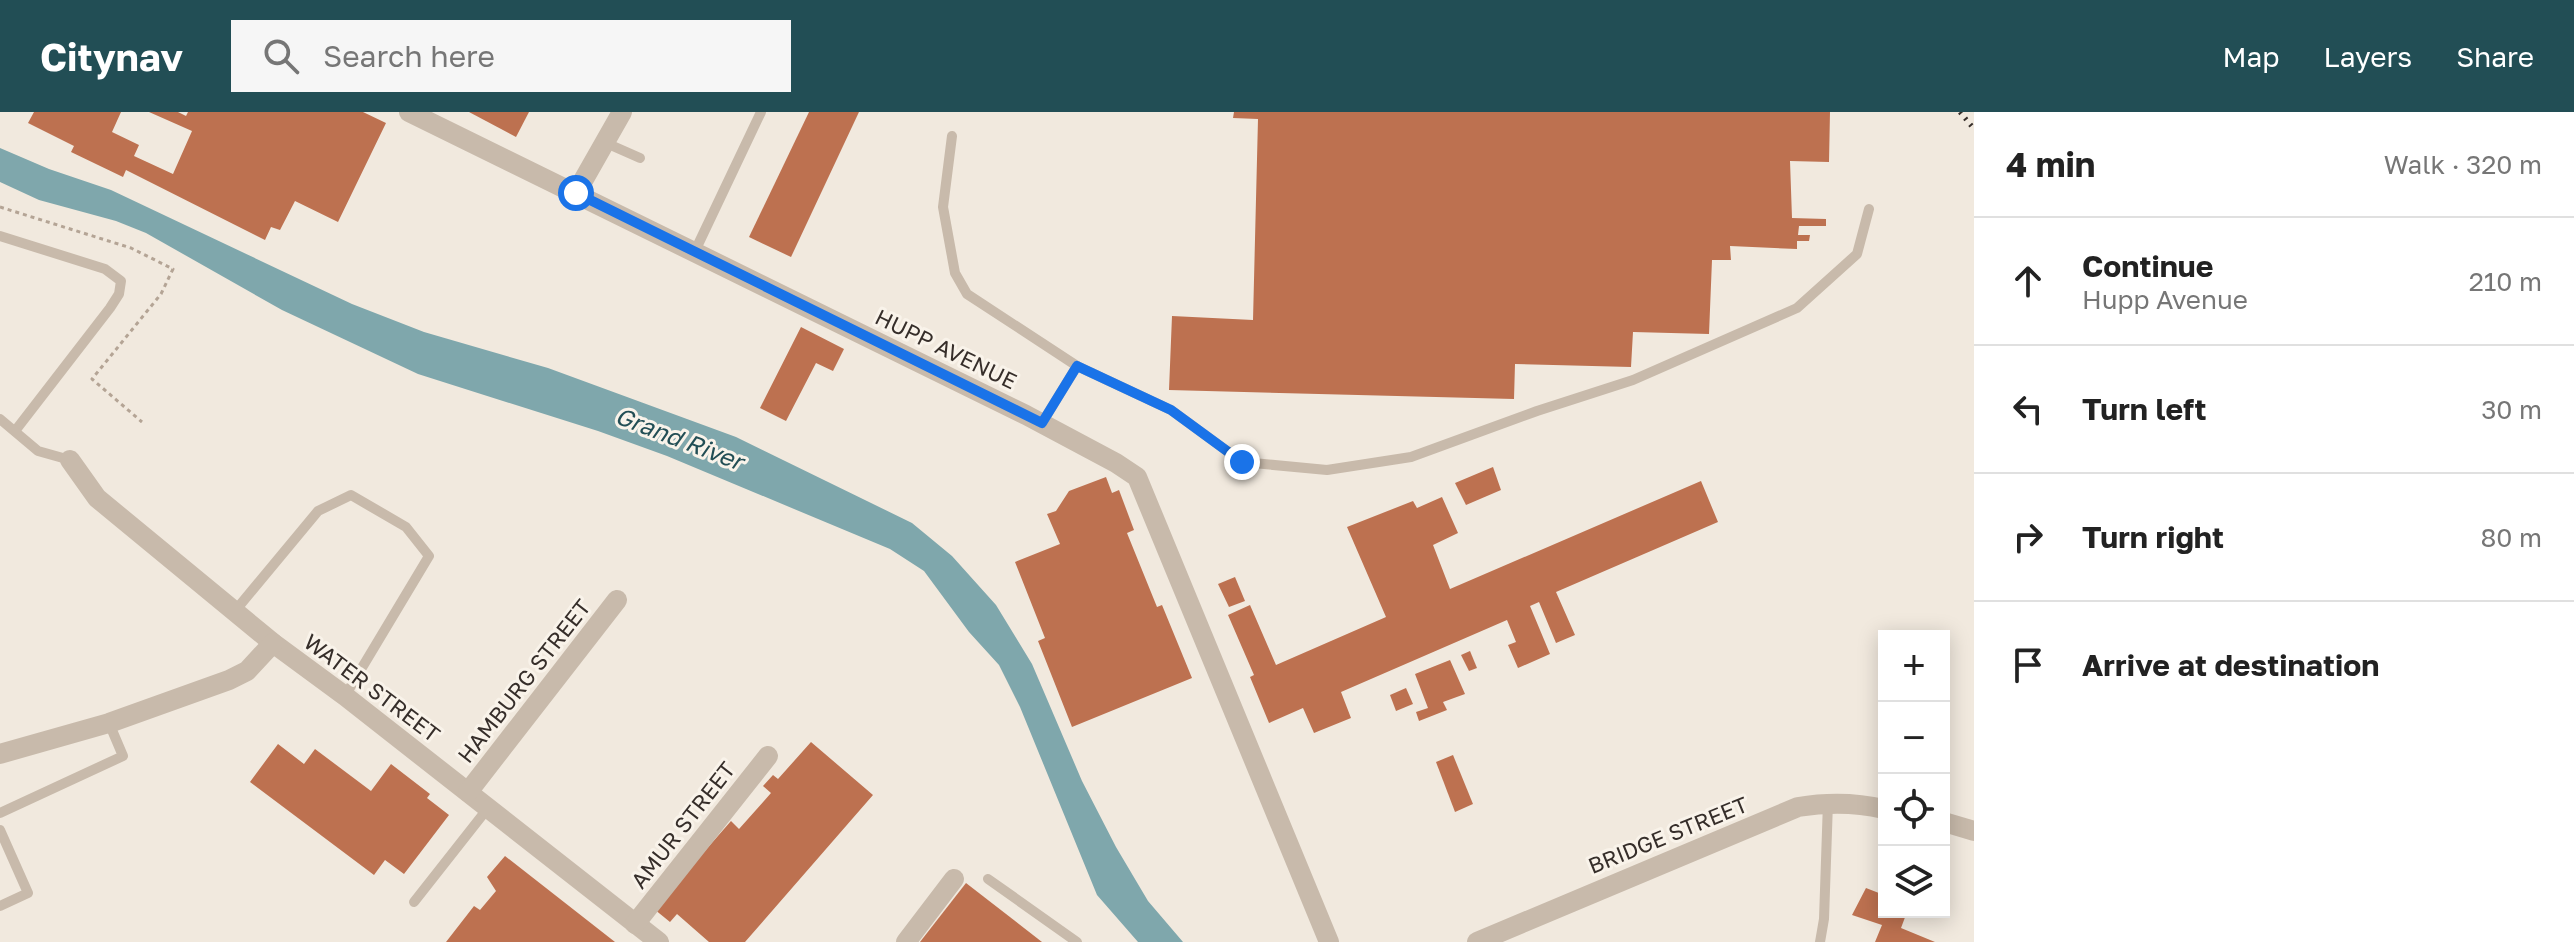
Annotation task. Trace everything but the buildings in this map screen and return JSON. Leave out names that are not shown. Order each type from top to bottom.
[{"type":"street","name":"HUPP AVENUE","points":[[409,112],[1042,423],[1137,477],[1329,942]]},
{"type":"street","points":[[576,193],[622,112]]},
{"type":"street","name":"WATER STREET","points":[[70,460],[97,498],[273,643],[659,942]]},
{"type":"street","name":"HAMBURG STREET","points":[[468,792],[617,600]]},
{"type":"street","points":[[0,754],[109,723],[240,675],[273,643]]},
{"type":"street","name":"AMUR STREET","points":[[635,924],[768,756]]},
{"type":"street","name":"BRIDGE STREET","points":[[1477,942],[1798,807],[1828,802],[1878,808]]},
{"type":"street","points":[[1950,824],[1974,831]]},
{"type":"street","points":[[906,942],[954,879]]},
{"type":"lane","points":[[695,251],[761,112]]},
{"type":"lane","points":[[952,136],[943,207],[955,273],[967,294],[1077,366],[1171,410],[1242,462],[1327,470],[1411,457],[1633,380],[1797,308],[1857,254],[1869,209]]},
{"type":"lane","points":[[606,143],[640,158]]},
{"type":"lane","points":[[0,236],[105,269],[121,281],[119,294],[110,308],[15,431]]},
{"type":"lane","points":[[1042,423],[1077,366]]},
{"type":"lane","points":[[0,419],[38,451],[70,460]]},
{"type":"lane","points":[[235,611],[318,511],[351,495],[406,527],[429,556],[345,696]]},
{"type":"lane","points":[[0,813],[123,756],[109,723]]},
{"type":"lane","points":[[1820,942],[1824,919],[1828,802]]},
{"type":"lane","points":[[414,902],[488,808]]},
{"type":"lane","points":[[0,830],[28,893],[0,906]]},
{"type":"lane","points":[[988,879],[1077,942]]},
{"type":"water","name":"Grand River","points":[[0,148],[111,190],[352,304],[424,332],[548,368],[736,437],[912,523],[952,556],[996,605],[1032,664],[1082,781],[1116,847],[1148,901],[1183,942],[1138,942],[1097,895],[1020,707],[999,665],[969,632],[924,571],[890,549],[667,456],[418,374],[282,310],[146,233],[116,221],[39,200],[0,182]]},
{"type":"railway","points":[[1960,112],[1974,129]]},
{"type":"route","points":[[576,193],[1042,423],[1077,366],[1171,410],[1242,462]]}]
